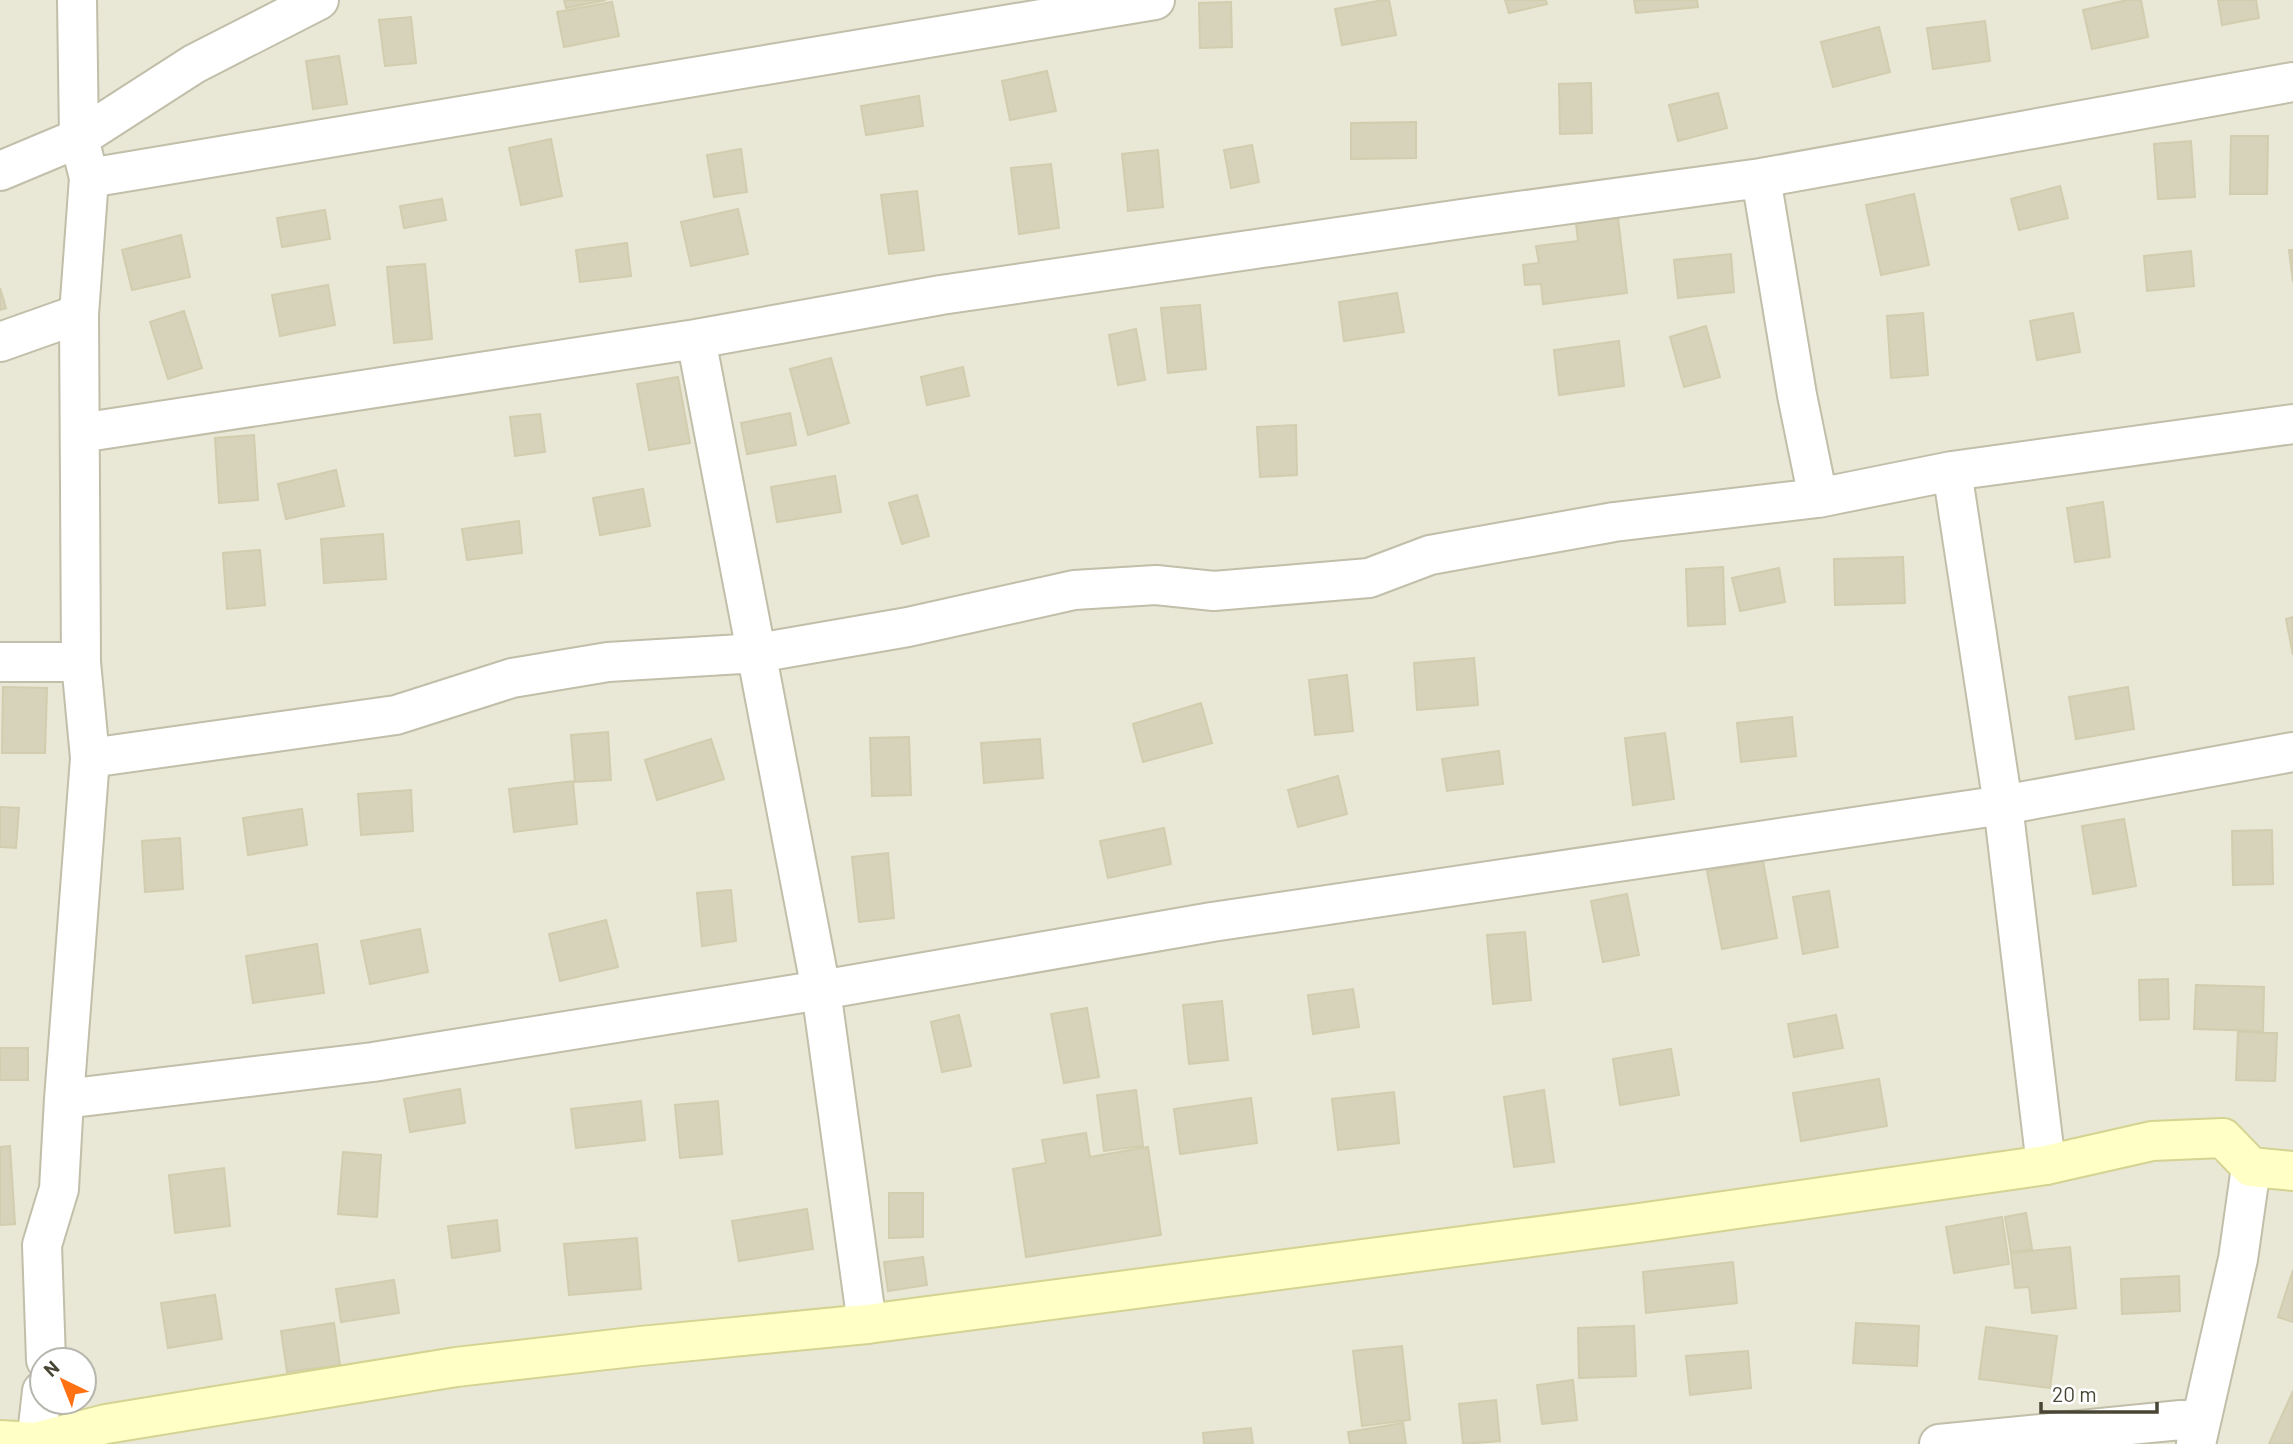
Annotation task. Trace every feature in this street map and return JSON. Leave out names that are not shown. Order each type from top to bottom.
[{"type":"street","points":[[46,1346],[42,1245],[59,1189],[90,758],[81,662],[79,314],[89,178],[79,138],[77,0]]},
{"type":"street","points":[[0,171],[79,138],[194,64],[319,0]]},
{"type":"street","points":[[89,178],[1155,0]]},
{"type":"street","points":[[80,433],[696,339],[941,295],[1761,178],[2293,82]]},
{"type":"street","points":[[1761,178],[1797,395],[1818,498]]},
{"type":"street","points":[[0,342],[79,314]]},
{"type":"street","points":[[696,339],[821,990],[867,1324]]},
{"type":"street","points":[[90,758],[396,715],[512,678],[608,662],[758,653],[908,627],[1074,590],[1156,585],[1214,591],[1369,578],[1430,555],[1614,522],[1818,498],[1952,471],[2293,424]]},
{"type":"street","points":[[1952,471],[2003,805],[2046,1165]]},
{"type":"street","points":[[0,663],[81,662]]},
{"type":"street","points":[[64,1099],[373,1062],[821,990],[1212,922],[2003,805],[2293,752]]},
{"type":"street","points":[[24,1442],[106,1424],[456,1367],[867,1324],[1625,1225],[2046,1165],[2152,1141],[2223,1138],[2251,1167],[2293,1171]]},
{"type":"street","points":[[1939,1444],[2198,1431],[2238,1259],[2251,1167]]},
{"type":"street","points":[[24,1442],[33,1416]]},
{"type":"shaded area","points":[[0,0],[2293,0],[2293,1444],[0,1444]]},
{"type":"building","points":[[564,0],[606,0],[566,8]]},
{"type":"building","points":[[1389,0],[1396,35],[1342,45],[1335,9]]},
{"type":"building","points":[[1505,0],[1546,0],[1547,4],[1509,13]]},
{"type":"building","points":[[1634,0],[1697,0],[1698,7],[1636,13]]},
{"type":"building","points":[[2127,0],[2141,0],[2148,37],[2092,49],[2083,10]]},
{"type":"building","points":[[2218,0],[2256,0],[2259,18],[2222,25]]},
{"type":"building","points":[[612,2],[619,36],[564,47],[557,12]]},
{"type":"building","points":[[1231,2],[1232,47],[1200,48],[1199,3]]},
{"type":"building","points":[[411,17],[416,63],[385,66],[379,20]]},
{"type":"building","points":[[1985,21],[1990,61],[1933,69],[1927,28]]},
{"type":"building","points":[[1879,27],[1890,72],[1833,87],[1821,42]]},
{"type":"building","points":[[339,56],[347,104],[313,109],[306,61]]},
{"type":"building","points":[[1047,71],[1056,111],[1010,120],[1002,81]]},
{"type":"building","points":[[1591,83],[1592,133],[1560,134],[1559,84]]},
{"type":"building","points":[[1718,93],[1727,128],[1678,141],[1669,105]]},
{"type":"building","points":[[919,96],[923,126],[866,135],[861,106]]},
{"type":"building","points":[[1416,122],[1416,158],[1351,159],[1351,123]]},
{"type":"building","points":[[2231,136],[2268,136],[2267,194],[2230,194]]},
{"type":"building","points":[[551,139],[562,196],[521,205],[509,148]]},
{"type":"building","points":[[2191,141],[2195,197],[2158,199],[2154,144]]},
{"type":"building","points":[[1252,145],[1259,182],[1231,188],[1224,150]]},
{"type":"building","points":[[741,149],[747,192],[714,197],[707,155]]},
{"type":"building","points":[[1158,150],[1163,207],[1128,211],[1122,154]]},
{"type":"building","points":[[1051,164],[1059,228],[1019,234],[1011,168]]},
{"type":"building","points":[[2060,186],[2068,218],[2019,230],[2011,199]]},
{"type":"building","points":[[917,191],[924,250],[889,254],[881,195]]},
{"type":"building","points":[[1914,194],[1929,265],[1881,275],[1866,205]]},
{"type":"building","points":[[442,199],[446,220],[404,228],[400,206]]},
{"type":"building","points":[[738,209],[748,254],[691,266],[681,222]]},
{"type":"building","points":[[325,210],[330,239],[282,247],[277,218]]},
{"type":"building","points":[[1618,218],[1627,293],[1543,304],[1541,284],[1525,285],[1523,265],[1539,263],[1536,246],[1578,241],[1576,223]]},
{"type":"building","points":[[181,235],[190,277],[132,290],[122,250]]},
{"type":"building","points":[[627,243],[631,276],[580,282],[576,250]]},
{"type":"building","points":[[2289,250],[2293,250],[2293,282]]},
{"type":"building","points":[[2191,251],[2194,286],[2147,291],[2144,256]]},
{"type":"building","points":[[1731,254],[1734,292],[1678,298],[1674,260]]},
{"type":"building","points":[[425,264],[432,339],[394,343],[387,267]]},
{"type":"building","points":[[328,285],[335,325],[280,336],[272,295]]},
{"type":"building","points":[[0,288],[6,308],[0,310]]},
{"type":"building","points":[[1397,293],[1404,332],[1344,341],[1339,302]]},
{"type":"building","points":[[1200,305],[1206,369],[1168,373],[1161,308]]},
{"type":"building","points":[[184,311],[202,368],[168,379],[150,322]]},
{"type":"building","points":[[1923,313],[1928,375],[1891,378],[1887,316]]},
{"type":"building","points":[[2073,313],[2080,352],[2037,360],[2030,321]]},
{"type":"building","points":[[1706,326],[1720,377],[1684,387],[1670,337]]},
{"type":"building","points":[[1136,329],[1145,380],[1118,385],[1109,335]]},
{"type":"building","points":[[1619,341],[1624,386],[1559,395],[1554,350]]},
{"type":"building","points":[[831,358],[849,423],[808,435],[790,369]]},
{"type":"building","points":[[963,367],[969,396],[927,405],[921,377]]},
{"type":"building","points":[[678,377],[690,443],[649,450],[637,384]]},
{"type":"building","points":[[790,413],[796,445],[747,454],[741,423]]},
{"type":"building","points":[[540,414],[545,452],[515,456],[510,417]]},
{"type":"building","points":[[1296,425],[1297,475],[1260,477],[1257,427]]},
{"type":"building","points":[[254,435],[258,500],[219,503],[215,438]]},
{"type":"building","points":[[336,470],[344,506],[286,519],[278,484]]},
{"type":"building","points":[[835,476],[841,512],[777,522],[771,487]]},
{"type":"building","points":[[643,489],[650,526],[600,535],[593,498]]},
{"type":"building","points":[[917,495],[929,536],[902,544],[889,503]]},
{"type":"building","points":[[2103,502],[2110,557],[2075,562],[2067,508]]},
{"type":"building","points":[[519,521],[522,553],[467,560],[462,529]]},
{"type":"building","points":[[383,534],[386,579],[324,583],[321,539]]},
{"type":"building","points":[[260,550],[265,605],[227,609],[223,553]]},
{"type":"building","points":[[1903,557],[1905,603],[1835,605],[1834,559]]},
{"type":"building","points":[[1723,567],[1725,624],[1688,626],[1686,569]]},
{"type":"building","points":[[1779,568],[1785,602],[1740,611],[1732,578]]},
{"type":"building","points":[[2293,617],[2293,655],[2286,619]]},
{"type":"building","points":[[1474,658],[1478,705],[1417,710],[1414,663]]},
{"type":"building","points":[[1347,675],[1353,731],[1315,735],[1309,680]]},
{"type":"building","points":[[3,687],[47,688],[45,753],[2,753]]},
{"type":"building","points":[[2128,687],[2134,729],[2076,739],[2069,697]]},
{"type":"building","points":[[1201,703],[1212,743],[1143,762],[1133,724]]},
{"type":"building","points":[[1792,717],[1796,756],[1741,762],[1737,723]]},
{"type":"building","points":[[608,732],[611,780],[575,782],[571,735]]},
{"type":"building","points":[[1665,733],[1674,799],[1633,805],[1625,738]]},
{"type":"building","points":[[909,737],[911,795],[872,796],[870,738]]},
{"type":"building","points":[[711,739],[724,779],[657,800],[645,760]]},
{"type":"building","points":[[1040,739],[1043,778],[984,783],[981,743]]},
{"type":"building","points":[[1499,751],[1503,784],[1447,791],[1442,759]]},
{"type":"building","points":[[1338,776],[1347,814],[1298,827],[1288,790]]},
{"type":"building","points":[[573,781],[577,824],[514,832],[509,789]]},
{"type":"building","points":[[411,790],[413,831],[361,835],[358,794]]},
{"type":"building","points":[[0,807],[19,808],[16,848],[0,847]]},
{"type":"building","points":[[302,809],[307,845],[248,855],[243,818]]},
{"type":"building","points":[[2124,819],[2136,886],[2093,894],[2082,826]]},
{"type":"building","points":[[1164,828],[1171,864],[1108,878],[1100,841]]},
{"type":"building","points":[[2272,830],[2273,884],[2233,885],[2232,831]]},
{"type":"building","points":[[180,838],[183,889],[145,892],[142,841]]},
{"type":"building","points":[[888,853],[894,918],[859,922],[852,857]]},
{"type":"building","points":[[1763,861],[1777,938],[1722,949],[1707,871]]},
{"type":"building","points":[[731,890],[736,941],[702,946],[697,893]]},
{"type":"building","points":[[1829,891],[1838,947],[1803,954],[1793,897]]},
{"type":"building","points":[[1627,894],[1639,955],[1603,962],[1591,901]]},
{"type":"building","points":[[606,920],[618,967],[560,981],[549,934]]},
{"type":"building","points":[[420,929],[428,972],[370,984],[361,941]]},
{"type":"building","points":[[1525,932],[1531,1000],[1493,1004],[1487,935]]},
{"type":"building","points":[[317,944],[324,993],[253,1003],[246,956]]},
{"type":"building","points":[[2168,979],[2169,1019],[2140,1020],[2139,980]]},
{"type":"building","points":[[2196,985],[2264,987],[2263,1031],[2194,1029]]},
{"type":"building","points":[[1353,989],[1359,1027],[1313,1034],[1308,995]]},
{"type":"building","points":[[1222,1001],[1228,1060],[1189,1064],[1183,1005]]},
{"type":"building","points":[[1087,1008],[1099,1077],[1064,1083],[1051,1014]]},
{"type":"building","points":[[959,1015],[971,1066],[942,1072],[931,1022]]},
{"type":"building","points":[[1836,1015],[1843,1048],[1794,1057],[1788,1024]]},
{"type":"building","points":[[2238,1032],[2277,1033],[2275,1081],[2236,1080]]},
{"type":"building","points":[[0,1048],[28,1048],[28,1080],[0,1080]]},
{"type":"building","points":[[1671,1049],[1679,1095],[1620,1105],[1613,1059]]},
{"type":"building","points":[[1879,1079],[1887,1126],[1801,1141],[1793,1093]]},
{"type":"building","points":[[460,1089],[465,1123],[410,1132],[404,1099]]},
{"type":"building","points":[[1136,1090],[1143,1146],[1104,1151],[1097,1095]]},
{"type":"building","points":[[1544,1090],[1554,1162],[1514,1167],[1504,1097]]},
{"type":"building","points":[[1394,1092],[1399,1143],[1338,1150],[1332,1099]]},
{"type":"building","points":[[1251,1098],[1257,1143],[1180,1154],[1174,1109]]},
{"type":"building","points":[[641,1101],[645,1140],[576,1148],[571,1109]]},
{"type":"building","points":[[718,1101],[722,1154],[680,1158],[675,1105]]},
{"type":"building","points":[[1086,1133],[1090,1157],[1148,1147],[1161,1235],[1026,1257],[1013,1169],[1046,1163],[1042,1140]]},
{"type":"building","points":[[10,1146],[15,1224],[0,1225],[0,1147]]},
{"type":"building","points":[[343,1152],[381,1155],[377,1217],[338,1214]]},
{"type":"building","points":[[224,1168],[230,1226],[175,1233],[169,1175]]},
{"type":"building","points":[[889,1193],[923,1193],[923,1237],[889,1238]]},
{"type":"building","points":[[807,1209],[813,1249],[739,1261],[732,1221]]},
{"type":"building","points":[[2026,1213],[2032,1249],[2011,1252],[2005,1217]]},
{"type":"building","points":[[2002,1217],[2009,1264],[1954,1273],[1946,1227]]},
{"type":"building","points":[[497,1220],[500,1251],[452,1258],[448,1226]]},
{"type":"building","points":[[637,1238],[641,1289],[569,1295],[564,1244]]},
{"type":"building","points":[[2070,1247],[2076,1308],[2032,1313],[2029,1287],[2015,1288],[2011,1253]]},
{"type":"building","points":[[923,1257],[927,1285],[888,1291],[884,1262]]},
{"type":"building","points":[[1733,1262],[1737,1303],[1646,1313],[1643,1272]]},
{"type":"building","points":[[2293,1270],[2293,1322],[2278,1317]]},
{"type":"building","points":[[2179,1276],[2180,1311],[2122,1314],[2121,1279]]},
{"type":"building","points":[[394,1280],[399,1313],[341,1322],[336,1289]]},
{"type":"building","points":[[215,1295],[222,1339],[168,1348],[161,1303]]},
{"type":"building","points":[[334,1323],[340,1365],[287,1372],[281,1331]]},
{"type":"building","points":[[1856,1323],[1919,1326],[1917,1366],[1853,1363]]},
{"type":"building","points":[[1634,1326],[1636,1376],[1579,1378],[1578,1328]]},
{"type":"building","points":[[1986,1327],[2057,1336],[2050,1388],[1979,1379]]},
{"type":"building","points":[[1402,1346],[1410,1420],[1362,1426],[1353,1351]]},
{"type":"building","points":[[1748,1351],[1751,1388],[1690,1395],[1686,1356]]},
{"type":"building","points":[[1573,1380],[1577,1420],[1542,1424],[1537,1385]]},
{"type":"building","points":[[2293,1391],[2293,1444],[2269,1444]]},
{"type":"building","points":[[1496,1400],[1500,1441],[1463,1444],[1459,1404]]},
{"type":"building","points":[[1403,1423],[1406,1444],[1350,1444],[1348,1432]]},
{"type":"building","points":[[1251,1428],[1253,1444],[1204,1444],[1203,1433]]}]
